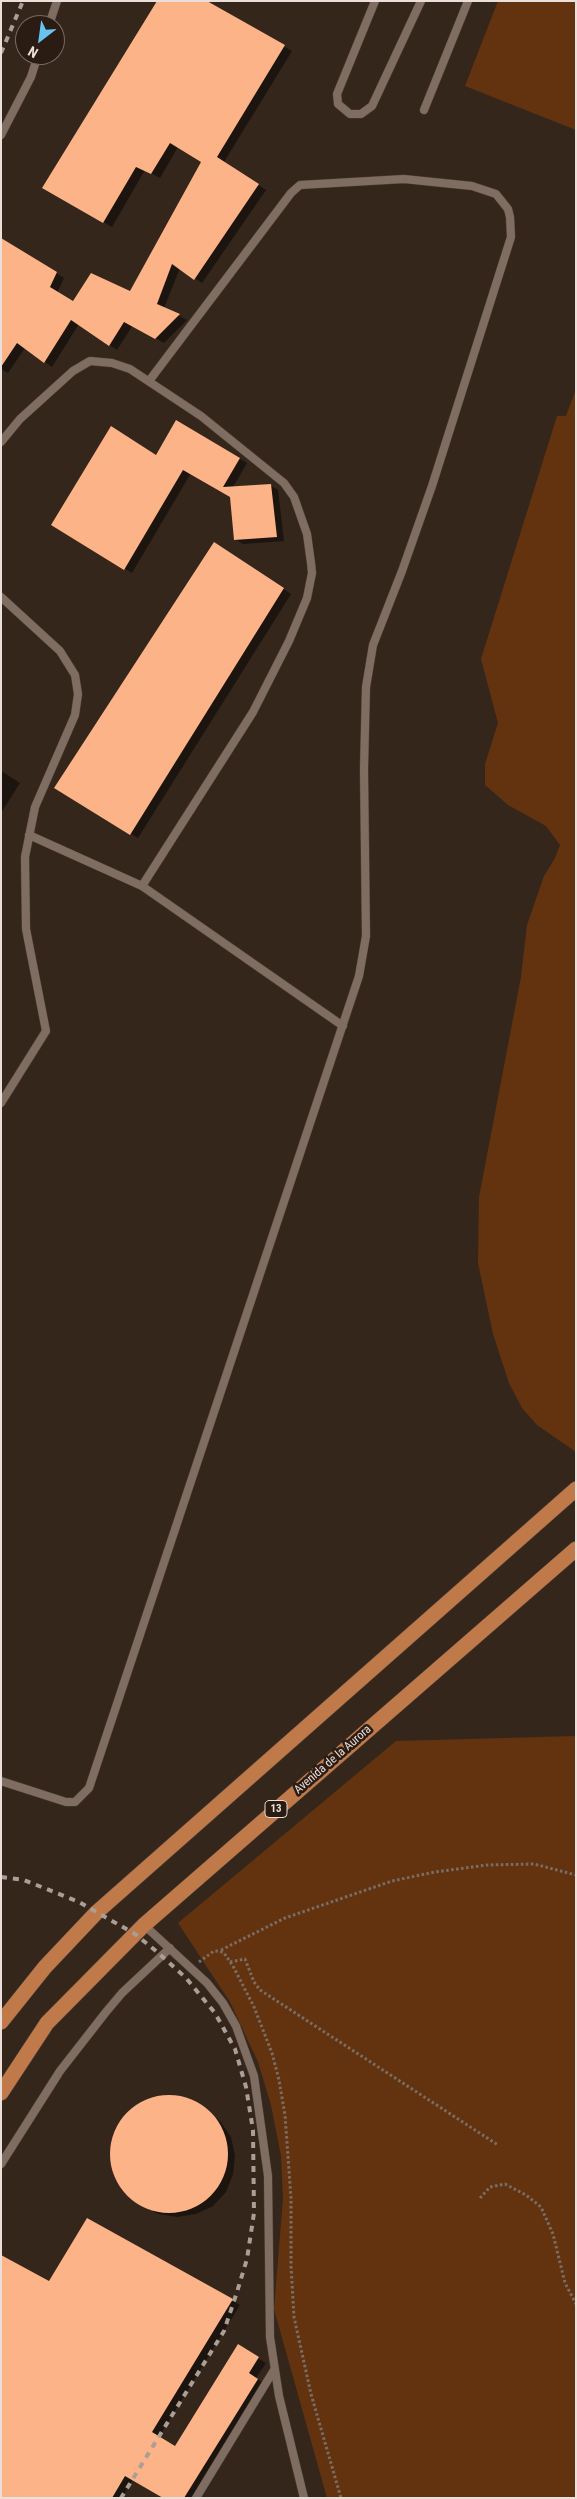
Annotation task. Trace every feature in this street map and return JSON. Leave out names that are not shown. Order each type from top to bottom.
[{"type":"main road","points":[[1,2022],[45,1967],[97,1912],[576,1489]]},
{"type":"main road","name":"Avenida de la Aurora","points":[[1,2093],[47,2023],[144,1925],[576,1549]]},
{"type":"lane","points":[[52,15],[57,1]]},
{"type":"lane","points":[[375,1],[337,94],[338,104],[350,114],[361,114],[372,106],[421,1]]},
{"type":"lane","points":[[424,110],[468,1]]},
{"type":"lane","points":[[1,135],[31,77],[35,65]]},
{"type":"lane","points":[[1,1781],[66,1802],[75,1802],[88,1788],[343,1026],[359,976],[366,936],[364,769],[366,687],[373,645],[432,486],[511,237],[508,209],[496,194],[472,186],[404,179],[300,186],[291,193],[150,381]]},
{"type":"lane","points":[[1,442],[20,419],[73,371],[90,361],[112,362],[130,368],[201,416],[284,483],[294,497],[305,527],[312,573],[307,598],[289,641],[252,712],[142,886]]},
{"type":"lane","points":[[1,597],[60,651],[70,664],[77,684],[78,704],[75,715],[35,806],[24,875],[26,929],[46,1031],[1,1103]]},
{"type":"lane","points":[[29,835],[142,886],[343,1026]]},
{"type":"lane","points":[[144,1925],[207,1983],[228,2010],[242,2040],[254,2076],[268,2176],[268,2301],[274,2370],[304,2498]]},
{"type":"lane","points":[[1,2164],[60,2071],[106,2012],[122,1993],[170,1948]]},
{"type":"lane","points":[[196,2498],[274,2370]]},
{"type":"path","points":[[191,1968],[214,1951],[220,1950],[285,1918],[392,1882],[434,1872],[487,1864],[534,1864],[576,1875]]},
{"type":"path","points":[[220,1950],[245,1985],[272,2053],[279,2080],[285,2115],[291,2198],[294,2317],[311,2394],[341,2498]]},
{"type":"path","points":[[230,1962],[245,1959],[254,1982],[260,1990],[498,2145]]},
{"type":"path","points":[[480,2198],[490,2188],[505,2184],[526,2195],[541,2206],[553,2234],[565,2283],[576,2304]]},
{"type":"shaded area","points":[[498,1],[576,1],[576,130],[465,86]]},
{"type":"shaded area","points":[[576,389],[576,1452],[537,1425],[522,1408],[509,1383],[493,1334],[478,1263],[479,1197],[521,977],[527,925],[544,876],[555,858],[560,845],[546,826],[508,805],[485,785],[485,764],[498,723],[481,659],[557,416],[566,416]]},
{"type":"shaded area","points":[[576,1736],[576,2498],[327,2498],[274,2309],[283,2199],[281,2156],[271,2105],[258,2062],[230,2002],[178,1923],[396,1741]]},
{"type":"building","points":[[157,1],[207,1],[285,45],[217,157],[259,184],[194,280],[172,264],[157,304],[180,314],[155,339],[124,322],[109,346],[71,320],[44,363],[17,343],[1,367],[1,238],[57,272],[50,287],[73,301],[91,273],[130,291],[201,162],[170,143],[151,174],[136,167],[103,223],[42,188]]},
{"type":"building","points":[[176,420],[240,458],[223,487],[271,484],[277,537],[234,540],[230,497],[183,470],[124,570],[51,525],[111,426],[156,455]]},
{"type":"building","points":[[214,542],[284,588],[130,835],[54,788]]},
{"type":"building","points":[[169,2095],[191,2100],[211,2112],[223,2132],[228,2154],[223,2176],[211,2196],[191,2208],[169,2213],[147,2208],[127,2196],[115,2176],[110,2154],[115,2132],[127,2112],[147,2100]]},
{"type":"building","points":[[87,2218],[233,2299],[152,2432],[175,2446],[238,2344],[259,2357],[249,2373],[258,2379],[184,2498],[163,2498],[125,2476],[112,2498],[1,2498],[1,2255],[49,2281]]},
{"type":"railway","points":[[1,53],[23,1]]},
{"type":"railway","points":[[1,1877],[24,1880],[79,1902],[135,1934],[156,1951],[186,1978],[215,2013],[235,2049],[246,2087],[253,2130],[254,2213],[247,2259],[237,2292],[224,2331],[121,2498]]}]
